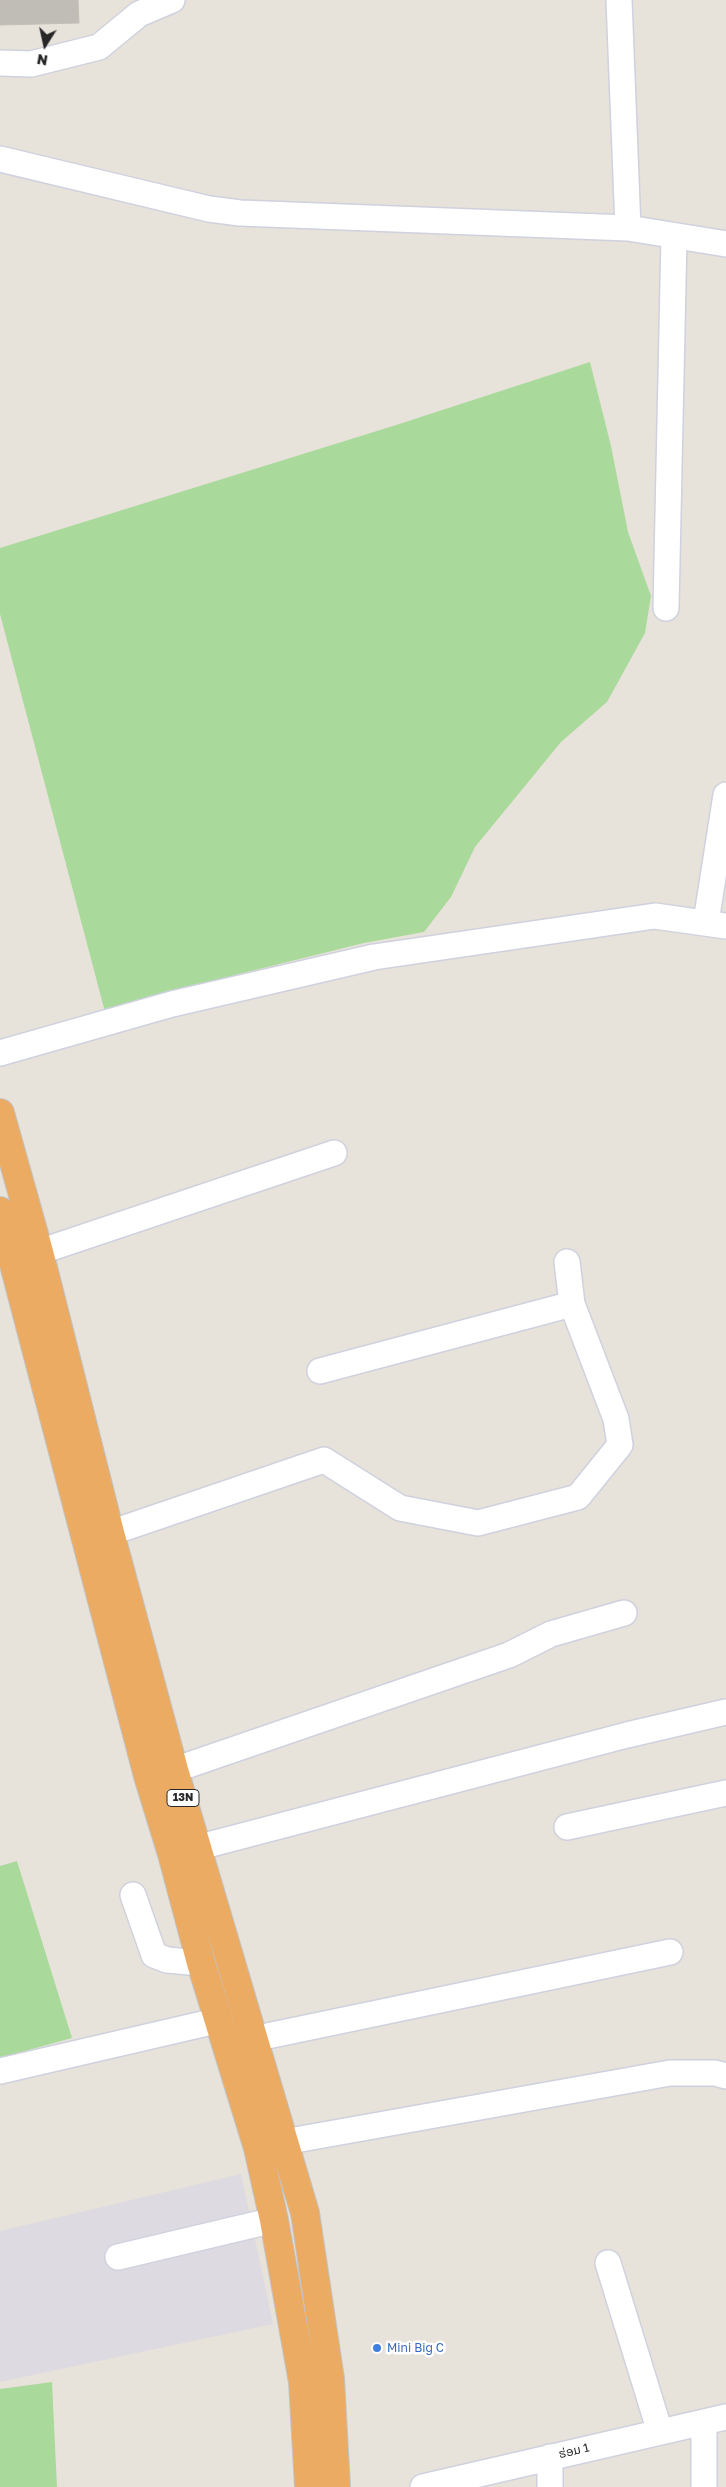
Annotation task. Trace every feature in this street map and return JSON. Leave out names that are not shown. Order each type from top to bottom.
[{"type":"highway","name":"13N","points":[[0,1113],[39,1252],[110,1533],[174,1770],[198,1848],[227,1955],[305,2213],[330,2378],[336,2487]]},
{"type":"highway","name":"13N","points":[[0,1211],[84,1540],[148,1776],[172,1854],[201,1963],[258,2148],[274,2220],[303,2382],[309,2487]]},
{"type":"street","points":[[0,63],[31,64],[99,47],[139,14],[172,0]]},
{"type":"street","points":[[619,0],[628,228]]},
{"type":"street","points":[[0,159],[216,210],[628,228],[726,244]]},
{"type":"street","points":[[666,608],[674,236]]},
{"type":"street","points":[[0,1053],[172,1004],[374,957],[655,916],[716,924],[726,796]]},
{"type":"street","points":[[39,1252],[334,1153]]},
{"type":"street","points":[[110,1533],[324,1460],[400,1508],[478,1523],[578,1497],[620,1445],[616,1419],[572,1304],[567,1262]]},
{"type":"street","points":[[320,1371],[572,1304]]},
{"type":"street","points":[[174,1770],[509,1656],[551,1634],[624,1613]]},
{"type":"street","points":[[172,1854],[627,1735],[726,1712]]},
{"type":"street","points":[[567,1827],[726,1793]]},
{"type":"street","points":[[134,1895],[154,1955],[167,1960],[201,1963]]},
{"type":"street","points":[[253,2039],[670,1952]]},
{"type":"street","points":[[0,2071],[220,2020]]},
{"type":"street","points":[[284,2142],[670,2073],[715,2073],[726,2076]]},
{"type":"street","points":[[118,2258],[274,2220]]},
{"type":"street","points":[[608,2263],[660,2432]]},
{"type":"street","points":[[704,2487],[715,2419]]},
{"type":"street","name":"ຮ່ອມ 1","points":[[423,2487],[715,2419]]},
{"type":"street","points":[[550,2457],[550,2487]]},
{"type":"shaded area","points":[[241,2174],[273,2324],[0,2382],[0,2231]]},
{"type":"green space","points":[[590,362],[611,446],[628,532],[651,596],[645,633],[607,702],[561,742],[475,847],[451,897],[424,932],[364,943],[239,974],[105,1012],[0,614],[0,548],[393,426]]},
{"type":"green space","points":[[17,1861],[72,2038],[0,2058],[0,1866]]},
{"type":"green space","points":[[52,2382],[57,2487],[0,2487],[0,2389]]},
{"type":"building","points":[[0,0],[78,0],[79,23],[0,25]]},
{"type":"place","name":"Mini Big C","points":[[377,2348]]}]
